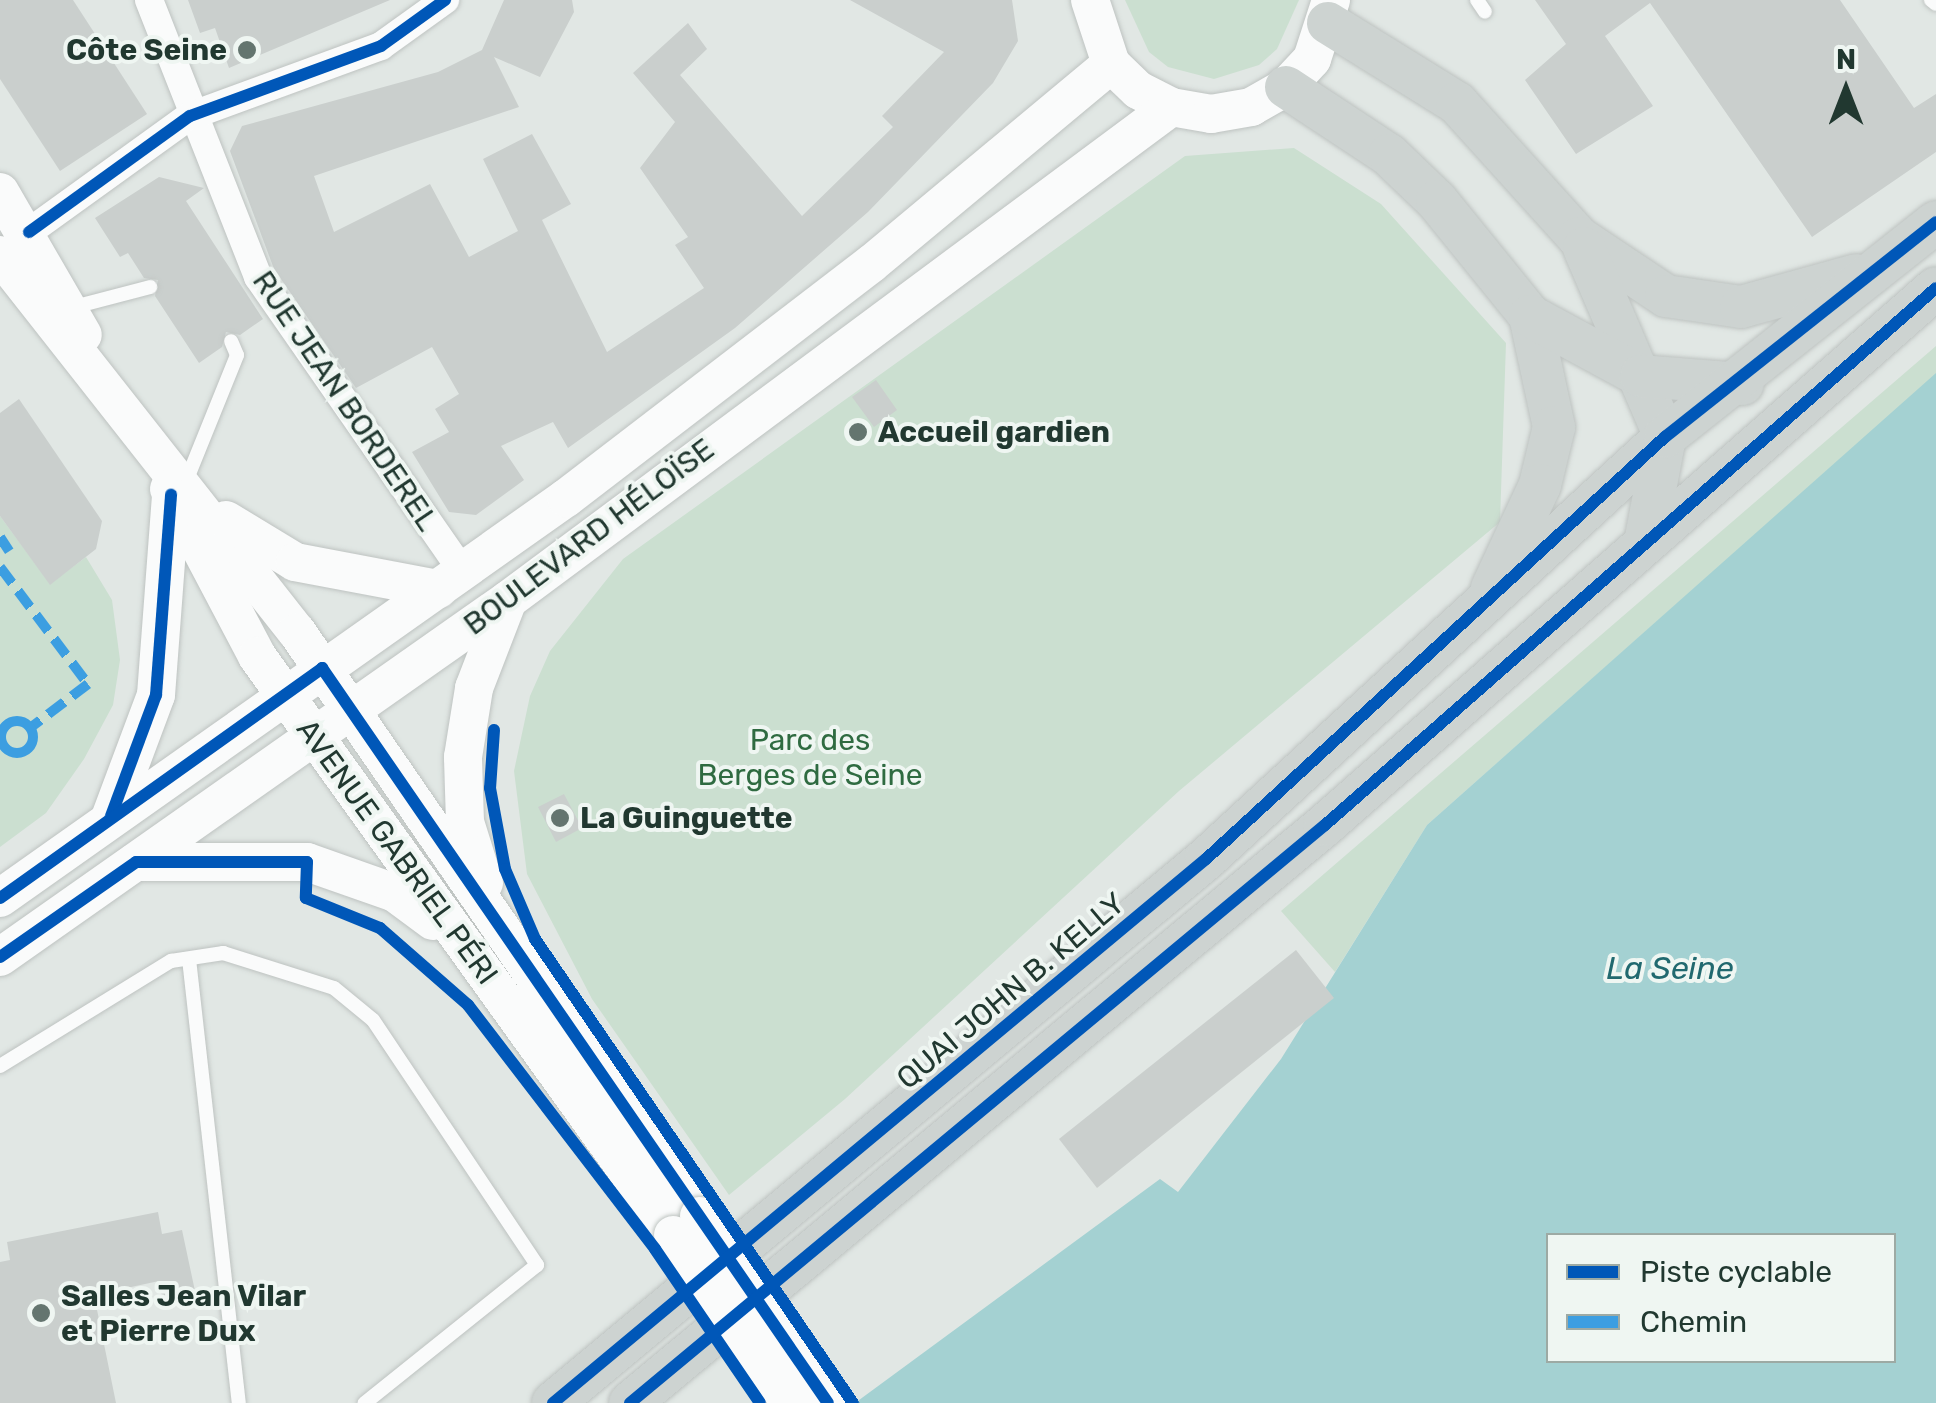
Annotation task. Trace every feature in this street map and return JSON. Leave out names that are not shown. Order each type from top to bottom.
[{"type":"main road","points":[[1090,0],[1111,64],[1171,107],[1211,114],[1251,107],[1286,87],[1312,58],[1329,12],[1457,103],[1579,238],[1629,278],[1705,305],[1741,307],[1876,270]]},
{"type":"main road","name":"BOULEVARD HÉLOÏSE","points":[[0,898],[283,694],[451,581],[780,337],[1111,64]]},
{"type":"main road","points":[[1286,87],[1401,166],[1476,244],[1530,316],[1554,427],[1540,485],[1487,601]]},
{"type":"main road","name":"BOULEVARD HÉLOÏSE","points":[[0,958],[508,600],[1171,107]]},
{"type":"main road","name":"AVENUE GABRIEL PÉRI","points":[[0,192],[10,259],[353,710],[496,919],[686,1226]]},
{"type":"main road","name":"QUAI JOHN B. KELLY","points":[[552,1403],[1206,860],[1665,437],[1936,222]]},
{"type":"main road","points":[[1579,238],[1665,437],[1646,538]]},
{"type":"main road","name":"AVENUE GABRIEL PÉRI","points":[[10,259],[70,308],[103,378]]},
{"type":"main road","points":[[630,1403],[1326,825],[1839,367],[1936,288]]},
{"type":"main road","points":[[1530,316],[1641,376],[1729,386],[1839,367]]},
{"type":"main road","points":[[110,818],[156,694],[185,494],[295,562],[451,581]]},
{"type":"main road","name":"AVENUE GABRIEL PÉRI","points":[[185,494],[283,694],[312,738],[468,948],[686,1226]]},
{"type":"main road","points":[[496,919],[465,822],[463,757],[474,688],[508,600]]},
{"type":"main road","points":[[136,862],[284,859],[352,873],[395,893],[468,948]]},
{"type":"main road","points":[[686,1226],[790,1403]]},
{"type":"main road","points":[[686,1226],[828,1403]]},
{"type":"street","name":"RUE JEAN BORDEREL","points":[[149,0],[190,116],[258,277],[451,581]]},
{"type":"street","points":[[10,259],[190,116],[381,46],[446,0]]},
{"type":"lane","points":[[70,308],[150,287]]},
{"type":"lane","points":[[185,494],[237,354],[231,341]]},
{"type":"lane","points":[[0,1066],[171,961],[223,953],[272,964],[334,988],[373,1020],[537,1265],[364,1403]]},
{"type":"lane","points":[[189,958],[239,1403]]},
{"type":"green space","points":[[1125,0],[1299,0],[1277,49],[1259,65],[1214,79],[1168,67],[1149,52]]},
{"type":"green space","name":"Parc des Berges de Seine","points":[[1294,148],[1381,204],[1506,343],[1500,522],[1179,791],[845,1099],[729,1195],[592,999],[527,874],[514,771],[530,696],[550,651],[623,559],[1185,156]]},
{"type":"green space","points":[[1936,346],[1936,374],[1427,825],[1335,972],[1281,911]]},
{"type":"green space","points":[[0,516],[50,584],[86,557],[112,600],[120,660],[113,705],[84,759],[46,813],[0,847]]},
{"type":"water","name":"La Seine","points":[[1936,373],[1936,1403],[855,1403],[1160,1179],[1178,1192],[1281,1059],[1427,825]]},
{"type":"building","points":[[0,0],[73,0],[147,114],[60,171],[0,79]]},
{"type":"building","name":"Côte Seine","points":[[188,0],[390,0],[229,68],[215,28],[200,33]]},
{"type":"building","points":[[504,0],[572,0],[574,12],[540,77],[494,57],[519,107],[314,176],[334,232],[430,184],[469,257],[518,231],[483,159],[532,134],[571,204],[542,220],[607,352],[704,288],[675,245],[688,237],[640,168],[675,122],[633,73],[688,23],[707,49],[680,75],[802,216],[893,127],[882,116],[944,52],[850,0],[1012,0],[1018,41],[993,83],[868,212],[735,328],[568,448],[553,422],[501,446],[524,480],[476,515],[449,512],[412,452],[449,432],[435,409],[459,394],[432,347],[356,388],[274,269],[230,151],[242,126],[438,72],[482,50]]},
{"type":"building","points":[[1535,0],[1840,0],[1914,108],[1936,94],[1936,152],[1812,237],[1650,3],[1605,36],[1653,106],[1576,154],[1525,80],[1566,44]]},
{"type":"building","points":[[159,177],[204,188],[186,201],[263,319],[240,335],[226,332],[222,347],[199,363],[155,296],[158,280],[144,278],[128,253],[120,257],[95,218]]},
{"type":"building","points":[[876,380],[897,410],[874,427],[852,397]]},
{"type":"building","points":[[19,399],[102,521],[96,549],[50,585],[0,516],[0,413]]},
{"type":"building","name":"La Guinguette","points":[[564,794],[582,828],[556,842],[538,807]]},
{"type":"building","points":[[1296,950],[1334,998],[1097,1188],[1059,1139]]},
{"type":"building","name":"Salles Jean Vilar et Pierre Dux","points":[[158,1212],[162,1234],[182,1230],[195,1291],[162,1297],[159,1281],[94,1295],[116,1403],[0,1403],[0,1262],[10,1260],[7,1242]]},
{"type":"marked path","points":[[0,537],[9,551]]},
{"type":"marked path","points":[[0,567],[88,684],[30,728]]},
{"type":"marked path","points":[[17,721],[28,726],[33,737],[28,748],[17,753],[6,748],[1,737],[6,726],[17,721]]},
{"type":"cycle path","points":[[29,232],[190,116],[381,46],[445,0]]},
{"type":"cycle path","points":[[553,1403],[1206,859],[1665,437],[1936,222]]},
{"type":"cycle path","points":[[630,1403],[1325,825],[1936,288]]},
{"type":"cycle path","points":[[111,816],[156,695],[171,495]]},
{"type":"cycle path","points":[[0,898],[322,668],[828,1403]]},
{"type":"cycle path","points":[[494,730],[490,788],[505,869],[535,939],[853,1403]]},
{"type":"cycle path","points":[[0,957],[136,862],[307,862],[306,898],[380,928],[468,1005],[655,1249],[760,1403]]},
{"type":"place","name":"Côte Seine","points":[[247,50]]},
{"type":"place","name":"Accueil gardien","points":[[858,432]]},
{"type":"place","name":"La Guinguette","points":[[560,818]]},
{"type":"place","name":"Salles Jean Vilar et Pierre Dux","points":[[41,1313]]}]
